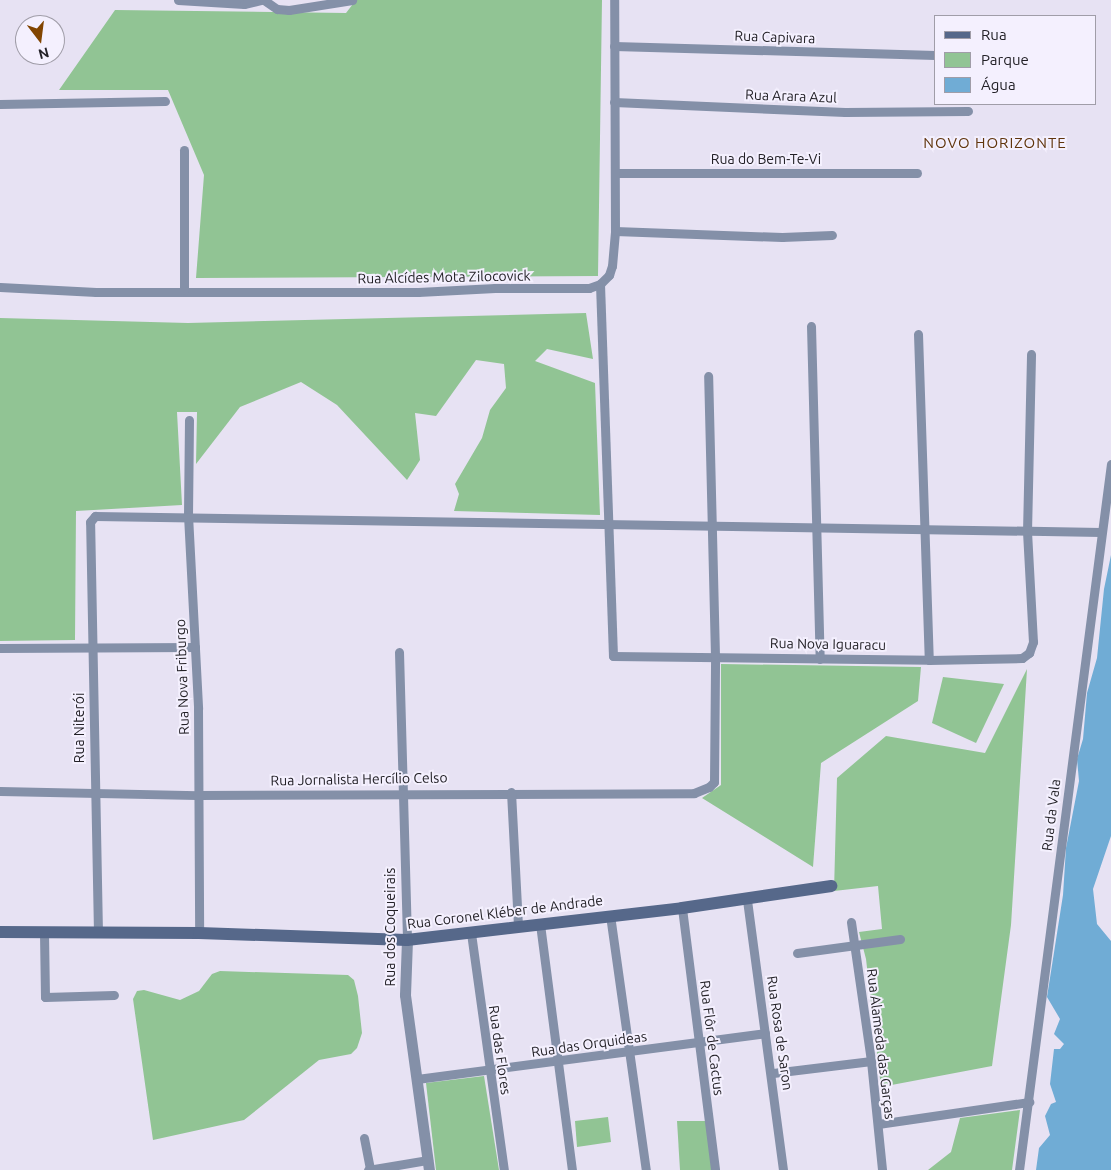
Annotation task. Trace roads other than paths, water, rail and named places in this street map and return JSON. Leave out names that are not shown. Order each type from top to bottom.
[{"type":"main road","name":"Rua Coronel Kléber de Andrade","points":[[0,932],[44,934],[199,933],[407,940],[747,900],[831,886]]},
{"type":"street","points":[[178,0],[262,1],[277,9],[289,10],[352,0]]},
{"type":"street","points":[[610,526],[600,284],[612,266],[615,231],[614,0]]},
{"type":"street","name":"Rua Capivara","points":[[614,46],[934,55]]},
{"type":"street","points":[[0,104],[165,101]]},
{"type":"street","name":"Rua Arara Azul","points":[[614,102],[845,112],[968,111]]},
{"type":"street","points":[[184,150],[184,290]]},
{"type":"street","name":"Rua do Bem-Te-Vi","points":[[616,173],[917,173]]},
{"type":"street","points":[[615,231],[782,237],[832,235]]},
{"type":"street","name":"Rua Alcídes Mota Zilocovick","points":[[0,287],[96,292],[184,290],[418,292],[495,288],[590,288],[600,284]]},
{"type":"street","points":[[811,326],[820,658]]},
{"type":"street","points":[[918,334],[929,660]]},
{"type":"street","points":[[1027,532],[1031,354]]},
{"type":"street","points":[[708,376],[714,656]]},
{"type":"street","name":"Rua Nova Friburgo","points":[[189,420],[188,515],[196,647],[199,933]]},
{"type":"street","name":"Rua da Vala","points":[[1019,1170],[1111,464]]},
{"type":"street","points":[[188,515],[610,526],[816,525],[1027,532],[1101,532]]},
{"type":"street","name":"Rua Niterói","points":[[98,933],[93,792],[90,522],[95,516],[188,515]]},
{"type":"street","name":"Rua Nova Iguaracu","points":[[610,526],[613,656],[929,660],[1022,658],[1029,653],[1033,642],[1027,532]]},
{"type":"street","points":[[0,648],[196,647]]},
{"type":"street","name":"Rua dos Coqueirais","points":[[399,652],[407,940],[405,996],[428,1165]]},
{"type":"street","name":"Rua Jornalista Hercílio Celso","points":[[0,792],[198,795],[510,792],[694,793],[714,782],[714,656]]},
{"type":"street","points":[[510,792],[518,927]]},
{"type":"street","name":"Rua Rosa de Saron","points":[[747,900],[784,1170]]},
{"type":"street","name":"Rua Flôr de Cactus","points":[[682,908],[715,1170]]},
{"type":"street","points":[[610,915],[646,1170]]},
{"type":"street","name":"Rua Alameda das Garças","points":[[851,922],[871,1061],[882,1170]]},
{"type":"street","points":[[540,924],[560,1063],[572,1170]]},
{"type":"street","name":"Rua das Flores","points":[[471,933],[504,1170]]},
{"type":"street","points":[[44,934],[45,996],[114,995]]},
{"type":"street","points":[[797,953],[900,939]]},
{"type":"street","name":"Rua das Orquideas","points":[[416,1079],[560,1063],[765,1033]]},
{"type":"street","points":[[772,1073],[871,1061]]},
{"type":"street","points":[[878,1124],[1029,1102]]},
{"type":"street","points":[[364,1138],[370,1170],[428,1165]]},
{"type":"water","points":[[1111,555],[1111,836],[1093,889],[1097,924],[1111,941],[1111,1170],[1036,1170],[1039,1148],[1050,1135],[1045,1116],[1051,1104],[1056,1102],[1050,1084],[1054,1049],[1060,1049],[1064,1044],[1054,1034],[1060,1019],[1047,997],[1063,895],[1066,848],[1079,781],[1077,759],[1083,739],[1087,693],[1097,658],[1104,589]]},
{"type":"district","name":"NOVO HORIZONTE","points":[[995,143]]}]
